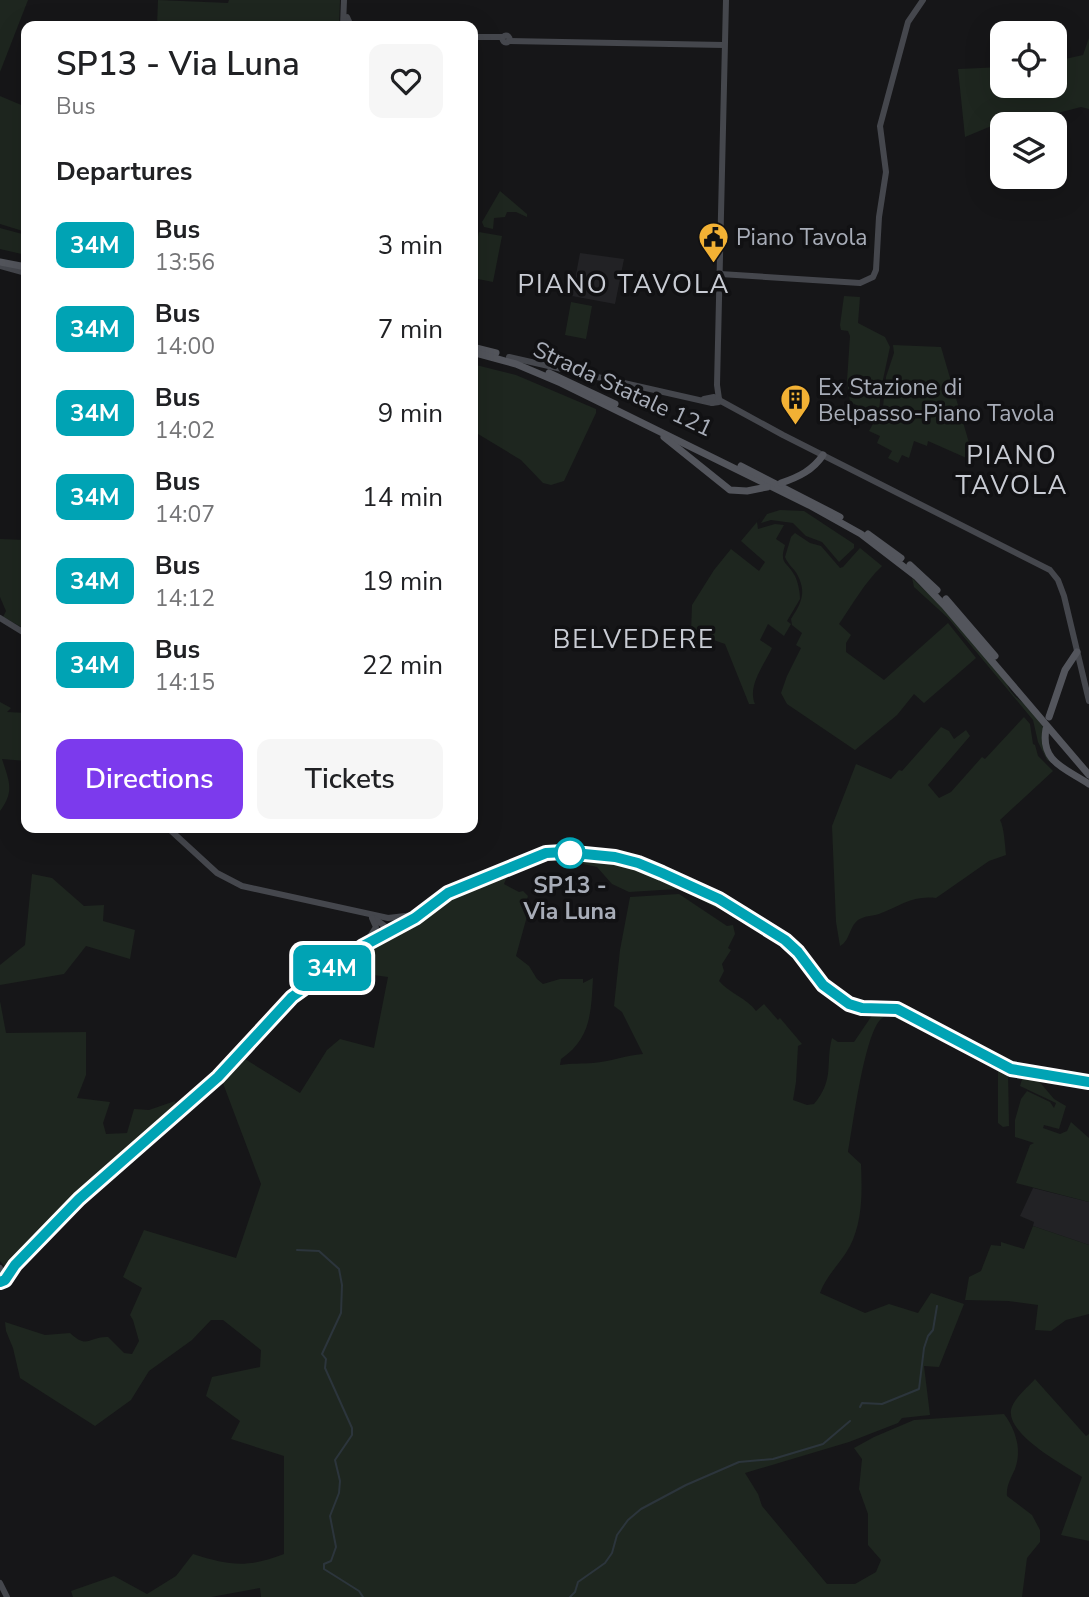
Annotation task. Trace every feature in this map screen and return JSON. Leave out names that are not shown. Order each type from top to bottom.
[{"type":"main road","points":[[0,262],[21,264]]},
{"type":"main road","name":"Strada Statale 121","points":[[478,351],[509,357],[571,382],[751,474]]},
{"type":"main road","name":"Strada Statale 121","points":[[478,352],[544,375],[751,474]]},
{"type":"main road","points":[[631,416],[638,424],[666,438],[730,490],[747,491],[767,487]]},
{"type":"main road","points":[[781,483],[810,469],[824,454]]},
{"type":"main road","points":[[751,474],[811,501],[863,530],[920,574],[962,617],[1089,768]]},
{"type":"main road","points":[[751,474],[853,529],[917,578],[959,621],[1089,775]]},
{"type":"main road","points":[[1049,717],[1062,679],[1077,652]]},
{"type":"main road","points":[[1068,666],[1080,666]]},
{"type":"main road","points":[[1046,729],[1044,747],[1051,759],[1089,784]]},
{"type":"street","points":[[345,0],[347,21]]},
{"type":"street","points":[[345,0],[346,21]]},
{"type":"street","points":[[715,400],[726,0]]},
{"type":"street","points":[[720,274],[860,283],[873,278],[886,172],[880,126],[908,22],[923,0]]},
{"type":"street","points":[[478,37],[724,45]]},
{"type":"street","points":[[0,262],[21,271]]},
{"type":"street","points":[[509,357],[715,400],[1044,565],[1055,576],[1064,596],[1089,701]]},
{"type":"street","points":[[0,618],[21,631]]},
{"type":"street","points":[[173,833],[217,873],[242,886],[388,918],[406,918],[421,913]]},
{"type":"street","points":[[1,1276],[79,1199],[218,1077],[292,997],[363,946],[421,913],[448,893],[546,853],[615,857],[638,863],[719,899],[785,940],[798,952],[823,985],[849,1004],[862,1008],[897,1009],[1011,1069],[1089,1082]]},
{"type":"street","points":[[348,910],[379,920],[391,931]]},
{"type":"street","points":[[363,946],[376,929],[376,922],[370,917]]},
{"type":"street","points":[[388,918],[391,931]]},
{"type":"street","points":[[0,1583],[6,1596]]},
{"type":"shaded area","points":[[0,0],[28,0],[0,72]]},
{"type":"shaded area","points":[[158,0],[228,3],[229,0],[340,0],[339,21],[157,21]]},
{"type":"shaded area","points":[[1089,38],[1089,109],[1081,107],[1062,112],[990,112],[990,127],[965,137],[958,69],[990,68],[990,98],[1067,98],[1067,59],[1083,55]]},
{"type":"shaded area","points":[[0,96],[21,105],[21,230],[0,224]]},
{"type":"shaded area","points":[[500,191],[527,214],[527,217],[516,212],[507,212],[505,217],[494,218],[493,229],[484,227],[482,222]]},
{"type":"shaded area","points":[[0,228],[21,234],[21,254],[0,249]]},
{"type":"shaded area","points":[[479,232],[502,236],[493,282],[478,279]]},
{"type":"shaded area","points":[[580,253],[624,259],[615,304],[572,296]]},
{"type":"shaded area","points":[[844,296],[860,297],[858,323],[885,337],[890,347],[879,410],[876,414],[850,402],[847,381],[850,336],[848,331],[841,330],[840,325]]},
{"type":"shaded area","points":[[571,302],[592,306],[586,339],[565,335]]},
{"type":"shaded area","points":[[893,345],[941,347],[972,453],[971,460],[928,441],[927,446],[914,441],[909,458],[902,455],[898,463],[888,458],[892,451],[877,443],[880,436],[869,431],[882,417],[886,377],[894,353]]},
{"type":"shaded area","points":[[478,366],[516,375],[596,409],[564,481],[551,485],[543,483],[521,460],[478,434]]},
{"type":"shaded area","points":[[780,510],[804,511],[854,544],[854,548],[839,562],[822,542],[806,536],[793,523],[771,520],[761,523],[767,514]]},
{"type":"shaded area","points":[[762,516],[757,522],[758,529],[775,524],[784,525],[776,539],[785,545],[783,560],[796,578],[800,599],[787,621],[791,624],[784,636],[768,624],[760,640],[772,648],[755,683],[755,704],[749,704],[725,644],[691,632],[692,605],[731,549],[759,571],[765,562],[741,541]]},
{"type":"shaded area","points":[[795,533],[810,543],[821,546],[840,568],[860,548],[882,566],[864,586],[839,624],[851,635],[846,643],[846,652],[884,680],[948,623],[976,658],[924,703],[914,694],[897,715],[855,750],[787,704],[781,693],[801,648],[796,645],[802,633],[792,625],[791,619],[800,604],[801,582],[785,557],[791,537]]},
{"type":"shaded area","points":[[0,539],[21,540],[21,627],[3,617],[6,611],[0,597]]},
{"type":"shaded area","points":[[912,578],[939,604],[1006,681],[1012,693],[1031,710],[1044,728],[1043,749],[1053,762],[1066,771],[1047,760],[1038,742],[1033,720],[948,618],[914,587]]},
{"type":"shaded area","points":[[0,702],[11,708],[7,712],[21,713],[21,761],[2,759],[9,792],[0,811]]},
{"type":"shaded area","points":[[1024,717],[1030,724],[1038,756],[1053,771],[1000,820],[1006,855],[989,861],[936,898],[913,900],[860,919],[840,946],[836,922],[832,826],[856,764],[891,779],[899,770],[902,771],[941,727],[949,731],[954,739],[966,730],[970,736],[928,785],[939,798],[951,792],[982,757],[985,759]]},
{"type":"shaded area","points":[[567,855],[615,860],[639,866],[719,902],[720,905],[718,909],[677,887],[629,892],[612,884],[597,867],[569,861],[566,866],[563,865]]},
{"type":"shaded area","points":[[510,869],[504,884],[519,892],[523,891],[528,896],[525,905],[529,909],[516,956],[529,966],[543,984],[560,979],[583,979],[583,983],[593,978],[588,1023],[579,1042],[561,1059],[560,1065],[599,1062],[643,1054],[622,1012],[614,1006],[620,950],[630,897],[679,894],[727,926],[733,925],[735,934],[728,948],[731,950],[722,964],[724,971],[719,981],[756,1011],[764,1004],[802,1044],[798,1046],[793,1100],[807,1105],[814,1104],[825,1087],[832,1038],[838,1042],[854,1042],[875,1011],[899,1013],[933,1030],[931,1034],[891,1016],[881,1019],[875,1028],[864,1061],[848,1152],[861,1164],[859,1216],[850,1246],[820,1293],[865,1313],[889,1304],[918,1313],[931,1293],[964,1304],[939,1367],[924,1366],[930,1415],[902,1418],[898,1423],[849,1442],[745,1473],[762,1506],[827,1584],[855,1584],[876,1572],[881,1560],[868,1545],[868,1514],[859,1489],[862,1459],[854,1448],[914,1420],[1004,1414],[1015,1433],[1018,1447],[1017,1462],[1008,1485],[1007,1496],[1032,1515],[1040,1530],[1040,1542],[1027,1558],[1022,1597],[261,1597],[260,1588],[211,1597],[73,1597],[71,1591],[114,1576],[147,1594],[176,1576],[193,1554],[239,1564],[260,1562],[284,1554],[284,1456],[231,1439],[240,1421],[206,1396],[212,1377],[260,1367],[261,1350],[223,1320],[211,1320],[192,1340],[149,1371],[131,1400],[95,1426],[20,1378],[5,1322],[45,1335],[70,1333],[81,1341],[108,1337],[124,1353],[132,1354],[139,1341],[130,1315],[142,1288],[123,1277],[144,1230],[236,1258],[261,1184],[221,1078],[240,1056],[300,1093],[327,1050],[340,1039],[374,1048],[388,977],[344,971],[338,967],[366,947],[418,921],[447,896]]},
{"type":"shaded area","points":[[32,874],[52,878],[84,906],[104,905],[103,921],[135,930],[130,959],[86,946],[64,974],[0,985],[0,965],[25,945]]},
{"type":"shaded area","points":[[0,1001],[6,1033],[86,1032],[86,1075],[77,1098],[110,1102],[103,1123],[106,1134],[127,1133],[134,1109],[149,1110],[175,1101],[177,1110],[79,1196],[7,1269],[0,1261]]},
{"type":"shaded area","points":[[998,1067],[1008,1071],[1009,1126],[1003,1127],[998,1123]]},
{"type":"shaded area","points":[[1023,1076],[1038,1080],[1054,1099],[1066,1106],[1059,1129],[1044,1125],[1043,1128],[1060,1134],[1067,1131],[1071,1122],[1089,1138],[1089,1202],[1016,1183],[1030,1145],[1034,1143],[1015,1137],[1015,1120],[1021,1099],[1027,1091],[1050,1102],[1054,1108],[1056,1103],[1020,1086]]},
{"type":"shaded area","points":[[1033,1188],[1089,1202],[1089,1245],[1033,1226],[1034,1222],[1020,1216]]},
{"type":"shaded area","points":[[1033,1226],[1089,1245],[1089,1314],[1066,1320],[1051,1331],[1035,1330],[1038,1305],[965,1300],[969,1277],[981,1271],[991,1245],[1001,1246],[1001,1242],[1024,1249]]},
{"type":"shaded area","points":[[1035,1379],[1086,1436],[1089,1434],[1089,1541],[1061,1535],[1082,1477],[1038,1448],[1012,1420],[1011,1410],[1015,1402]]},
{"type":"waterway","points":[[297,1250],[319,1251],[339,1269],[342,1285],[341,1313],[322,1354],[326,1359],[325,1368],[352,1428],[352,1435],[335,1460],[340,1481],[339,1493],[330,1516],[336,1547],[331,1561],[324,1564],[324,1569],[359,1591],[363,1597]]},
{"type":"waterway","points":[[860,1407],[862,1403],[882,1404],[919,1389],[924,1348],[933,1330],[937,1306]]},
{"type":"waterway","points":[[570,1597],[578,1582],[605,1563],[612,1553],[617,1535],[641,1509],[686,1485],[739,1462],[773,1459],[823,1444],[850,1421]]},
{"type":"bus line","name":"34M","points":[[0,1282],[5,1280],[15,1265],[79,1199],[218,1077],[292,997],[363,946],[407,923],[448,893],[546,853],[615,857],[662,873],[719,899],[785,940],[798,952],[823,985],[855,1007],[897,1009],[1011,1069],[1089,1082]]},
{"type":"place","name":"Piano Tavola","points":[[713,264]]},
{"type":"place","name":"Ex Stazione di Belpasso-Piano Tavola","points":[[795,427]]},
{"type":"place","name":"SP13 - Via Luna","points":[[570,853]]},
{"type":"district","name":"PIANO TAVOLA","points":[[624,284]]},
{"type":"district","name":"PIANO TAVOLA","points":[[1012,470]]},
{"type":"district","name":"BELVEDERE","points":[[634,639]]}]
